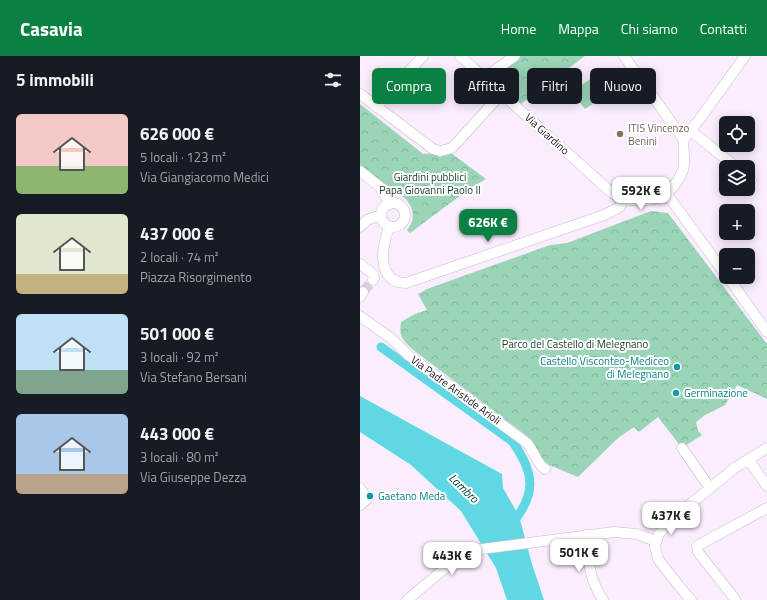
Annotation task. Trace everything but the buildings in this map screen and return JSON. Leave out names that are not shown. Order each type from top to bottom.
[{"type":"street","points":[[376,106],[423,56]]},
{"type":"street","name":"Via Giardino","points":[[460,56],[474,68]]},
{"type":"street","points":[[498,68],[515,56]]},
{"type":"street","points":[[390,226],[384,247],[383,266],[393,279],[400,283],[406,284],[604,215],[620,207],[620,197],[633,200],[645,200],[666,193],[679,178],[683,169],[684,140],[624,56]]},
{"type":"street","points":[[684,140],[745,56]]},
{"type":"street","points":[[360,94],[437,151],[444,151],[452,148],[492,104]]},
{"type":"street","name":"Via Giardino","points":[[514,104],[620,197]]},
{"type":"street","points":[[691,131],[727,160]]},
{"type":"street","points":[[360,171],[380,186],[390,204]]},
{"type":"street","points":[[666,193],[719,265]]},
{"type":"street","points":[[390,204],[400,206],[403,210],[403,221],[398,226],[390,226],[384,222],[381,216],[383,208],[390,204]]},
{"type":"street","points":[[360,227],[367,220],[381,216]]},
{"type":"street","points":[[360,264],[373,274],[373,280]]},
{"type":"street","points":[[733,284],[767,332]]},
{"type":"street","name":"Via Padre Aristide Arioli","points":[[360,316],[392,339],[408,355],[528,443],[541,466],[545,469]]},
{"type":"street","points":[[682,448],[710,488]]},
{"type":"street","points":[[691,600],[660,562],[655,551],[656,541],[661,530],[710,488],[748,459],[767,448]]},
{"type":"street","points":[[748,459],[767,486]]},
{"type":"street","points":[[360,488],[363,502]]},
{"type":"street","points":[[735,599],[698,552],[697,546],[767,508]]},
{"type":"street","points":[[407,600],[463,554],[474,550],[614,532],[637,534],[656,541]]},
{"type":"street","points":[[586,535],[591,577],[603,600]]},
{"type":"green space","points":[[515,56],[585,56],[569,68],[527,68],[527,100],[521,104],[519,102],[519,68],[497,68]]},
{"type":"green space","points":[[590,79],[590,104],[592,104],[585,109],[581,104],[582,85]]},
{"type":"green space","name":"Giardini pubblici Papa Giovanni Paolo II","points":[[360,104],[423,154],[434,153],[439,157],[451,153],[486,179],[472,187],[410,233],[407,230],[412,222],[413,214],[406,199],[360,166]]},
{"type":"green space","name":"Parco del Castello di Melegnano","points":[[651,211],[668,213],[719,280],[719,284],[722,284],[767,344],[767,399],[737,385],[725,405],[705,415],[696,422],[698,431],[702,435],[682,448],[658,417],[639,432],[634,427],[618,438],[578,477],[549,465],[544,461],[527,436],[412,349],[402,337],[400,331],[401,322],[415,314],[427,310],[418,294],[427,289],[550,245],[567,243]]},
{"type":"water","name":"Lambro","points":[[360,396],[502,474],[503,488],[519,516],[532,564],[544,600],[507,600],[496,568],[461,511],[411,465],[360,432]]},
{"type":"waterway","points":[[381,347],[512,441],[525,463],[529,473],[530,483],[529,493],[525,503],[511,525]]},
{"type":"tunnel","points":[[363,292],[373,280]]},
{"type":"place","name":"ITIS Vincenzo Benini","points":[[620,134]]},
{"type":"place","name":"Castello Visconteo-Mediceo di Melegnano","points":[[677,367]]},
{"type":"place","name":"Germinazione","points":[[676,393]]},
{"type":"place","name":"Gaetano Meda","points":[[370,496]]}]
